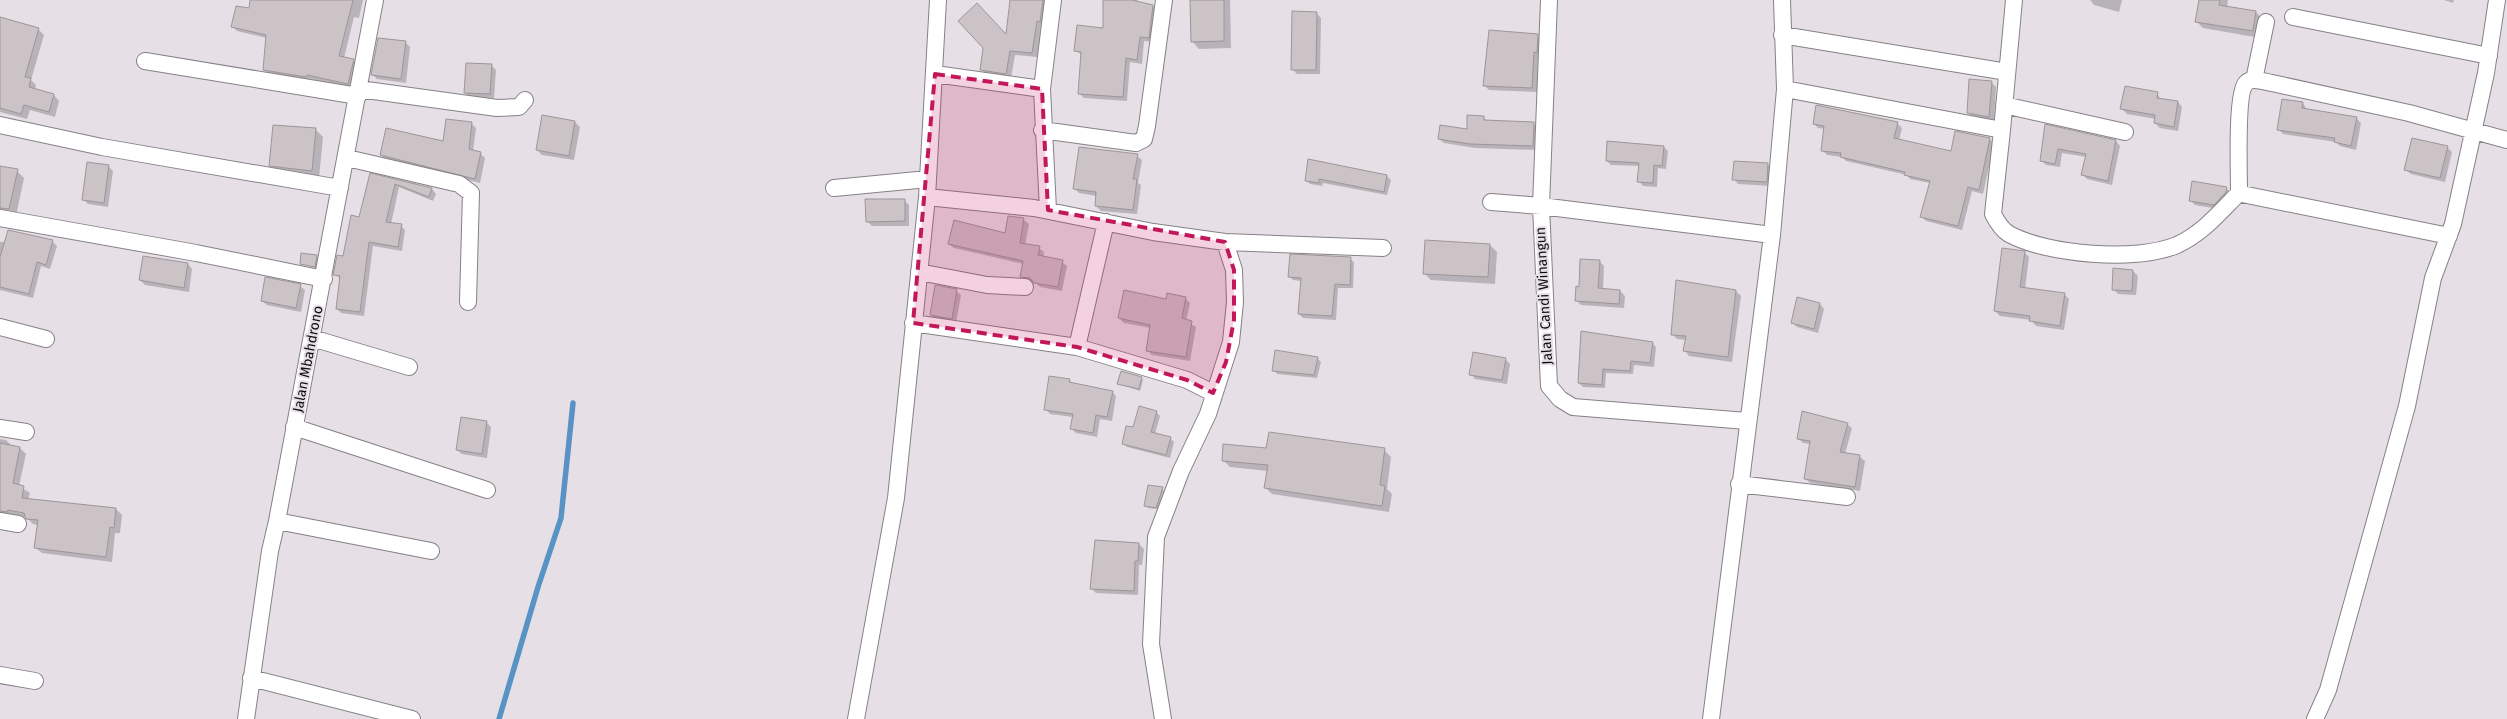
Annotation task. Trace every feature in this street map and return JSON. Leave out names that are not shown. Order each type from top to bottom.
[{"type":"street","name":"Jalan Mbahdrono","points":[[246,719],[270,551],[324,279],[376,0]]},
{"type":"street","points":[[856,719],[896,498],[927,197],[938,0]]},
{"type":"street","points":[[1048,210],[1042,130],[1042,89],[1053,0]]},
{"type":"street","points":[[1042,130],[1136,143],[1144,138],[1148,126],[1164,0]]},
{"type":"street","name":"Jalan Candi Winangun","points":[[1549,0],[1540,206],[1549,386],[1560,399],[1573,407],[1747,421]]},
{"type":"street","points":[[1711,719],[1739,484],[1772,235],[1785,89],[1782,0]]},
{"type":"street","points":[[2014,0],[1993,214],[1999,226],[2009,234],[2046,246],[2096,254],[2151,253],[2176,245],[2200,233],[2240,192],[2241,92],[2245,84],[2254,80],[2409,112],[2507,140]]},
{"type":"street","points":[[2315,719],[2328,690],[2407,406],[2433,278],[2449,236],[2474,132],[2489,56],[2497,0]]},
{"type":"street","points":[[2293,17],[2489,56]]},
{"type":"street","points":[[2254,80],[2266,22]]},
{"type":"street","points":[[1782,34],[2007,72]]},
{"type":"street","points":[[145,61],[359,93],[497,108],[519,107],[524,100]]},
{"type":"street","points":[[935,74],[1042,89]]},
{"type":"street","points":[[1785,89],[2002,130]]},
{"type":"street","points":[[2004,105],[2125,132]]},
{"type":"street","points":[[0,125],[102,147],[340,188]]},
{"type":"street","points":[[347,158],[466,188],[471,193],[468,302]]},
{"type":"street","points":[[834,188],[928,179]]},
{"type":"street","points":[[2240,192],[2249,196],[2449,236]]},
{"type":"street","points":[[927,197],[1048,210],[1225,242],[1382,248]]},
{"type":"street","points":[[1492,202],[1540,206],[1772,235]]},
{"type":"street","points":[[0,218],[196,253],[324,279]]},
{"type":"street","points":[[1077,347],[1106,222]]},
{"type":"street","points":[[1163,719],[1151,644],[1156,537],[1181,471],[1208,414],[1213,393],[1226,362],[1234,320],[1234,270],[1225,242]]},
{"type":"street","points":[[919,272],[987,284],[1025,287]]},
{"type":"street","points":[[913,324],[1077,347],[1187,380],[1213,393]]},
{"type":"street","points":[[0,328],[46,339]]},
{"type":"street","points":[[312,338],[409,367]]},
{"type":"street","points":[[294,427],[487,490]]},
{"type":"street","points":[[0,428],[26,432]]},
{"type":"street","points":[[1739,484],[1847,497]]},
{"type":"street","points":[[277,521],[431,551]]},
{"type":"street","points":[[0,522],[18,524]]},
{"type":"street","points":[[0,675],[35,681]]},
{"type":"street","points":[[251,678],[412,719]]},
{"type":"highlighted area","points":[[935,74],[1042,89],[1048,210],[1225,242],[1234,270],[1234,320],[1226,362],[1213,393],[1187,380],[1077,347],[913,323]]},
{"type":"building","points":[[250,0],[353,0],[339,56],[354,59],[348,84],[307,75],[306,77],[263,70],[266,35],[231,27],[236,6],[249,8]]},
{"type":"building","points":[[1010,0],[1043,0],[1040,22],[1037,21],[1032,53],[1010,51],[1006,74],[980,70],[983,48],[958,21],[977,3],[1006,34]]},
{"type":"building","points":[[1103,0],[1132,0],[1153,5],[1149,38],[1140,37],[1137,60],[1126,58],[1123,97],[1078,94],[1081,52],[1074,51],[1077,25],[1103,28]]},
{"type":"building","points":[[1190,0],[1224,0],[1224,41],[1191,42]]},
{"type":"building","points":[[2199,0],[2220,0],[2219,5],[2256,11],[2253,31],[2195,22]]},
{"type":"building","points":[[1292,11],[1317,12],[1316,70],[1291,70]]},
{"type":"building","points":[[0,17],[39,28],[25,77],[31,78],[29,87],[54,94],[49,112],[24,105],[21,114],[0,108]]},
{"type":"building","points":[[1489,30],[1538,34],[1537,53],[1534,52],[1532,88],[1483,86]]},
{"type":"building","points":[[378,38],[406,41],[401,79],[371,75]]},
{"type":"building","points":[[466,63],[492,64],[490,94],[464,93]]},
{"type":"building","points":[[1969,79],[1992,81],[1989,117],[1967,113]]},
{"type":"building","points":[[2125,86],[2158,92],[2157,98],[2178,101],[2174,127],[2154,123],[2155,115],[2120,109]]},
{"type":"building","points":[[2282,99],[2303,102],[2302,108],[2357,117],[2351,146],[2334,142],[2335,138],[2277,130]]},
{"type":"building","points":[[1816,105],[1898,122],[1894,138],[1951,151],[1955,131],[1990,138],[1979,190],[1968,187],[1958,226],[1920,217],[1930,181],[1904,175],[1905,172],[1840,157],[1841,153],[1821,151],[1824,126],[1813,124]]},
{"type":"building","points":[[542,115],[575,121],[569,156],[536,150]]},
{"type":"building","points":[[1467,115],[1484,116],[1484,120],[1534,122],[1533,146],[1470,144],[1438,139],[1440,125],[1467,129]]},
{"type":"building","points":[[446,119],[472,122],[469,149],[481,152],[475,179],[380,155],[386,128],[443,141]]},
{"type":"building","points":[[2045,124],[2116,140],[2108,181],[2081,175],[2086,154],[2058,149],[2055,164],[2040,161]]},
{"type":"building","points":[[273,125],[316,128],[312,171],[269,166]]},
{"type":"building","points":[[2412,138],[2448,146],[2440,178],[2404,170]]},
{"type":"building","points":[[1607,141],[1664,146],[1662,166],[1654,165],[1653,183],[1637,182],[1639,163],[1606,161]]},
{"type":"building","points":[[1079,147],[1138,154],[1133,179],[1137,179],[1133,210],[1095,206],[1096,192],[1073,189]]},
{"type":"building","points":[[1308,159],[1387,175],[1384,192],[1319,179],[1319,183],[1305,181]]},
{"type":"building","points":[[1734,161],[1768,163],[1767,182],[1732,180]]},
{"type":"building","points":[[87,162],[109,165],[104,203],[82,200]]},
{"type":"building","points":[[0,166],[18,169],[9,209],[0,208]]},
{"type":"building","points":[[370,173],[432,188],[429,197],[395,184],[386,222],[402,224],[398,247],[369,242],[360,312],[336,309],[340,276],[333,275],[337,255],[343,256],[351,215],[359,217]]},
{"type":"building","points":[[2192,181],[2227,187],[2226,192],[2214,205],[2189,201]]},
{"type":"building","points":[[865,199],[905,199],[905,221],[866,222]]},
{"type":"building","points":[[1008,216],[1024,218],[1020,243],[1040,246],[1038,255],[1063,260],[1058,287],[1034,283],[1030,278],[1020,277],[1023,261],[948,244],[954,220],[1005,233]]},
{"type":"building","points":[[8,230],[53,240],[46,265],[37,262],[29,294],[0,287],[0,257]]},
{"type":"building","points":[[1425,240],[1490,244],[1488,277],[1423,274]]},
{"type":"building","points":[[2002,248],[2025,251],[2020,287],[2065,293],[2060,326],[2029,321],[2030,316],[1994,311]]},
{"type":"building","points":[[301,253],[317,255],[315,267],[300,264]]},
{"type":"building","points":[[1290,254],[1351,257],[1350,285],[1335,284],[1332,316],[1298,314],[1301,278],[1288,277]]},
{"type":"building","points":[[143,256],[188,263],[184,288],[139,280]]},
{"type":"building","points":[[1580,259],[1600,260],[1598,288],[1620,290],[1619,304],[1575,301],[1576,286],[1579,287]]},
{"type":"building","points":[[2113,268],[2133,270],[2132,291],[2112,290]]},
{"type":"building","points":[[265,277],[301,284],[296,308],[261,301]]},
{"type":"building","points":[[1676,280],[1736,290],[1728,357],[1683,351],[1686,336],[1671,335]]},
{"type":"building","points":[[935,285],[957,289],[952,319],[930,315]]},
{"type":"building","points":[[1124,290],[1166,299],[1167,293],[1186,297],[1182,318],[1192,321],[1186,357],[1146,351],[1150,325],[1118,318]]},
{"type":"building","points":[[1797,297],[1820,303],[1814,329],[1791,323]]},
{"type":"building","points":[[1581,331],[1653,342],[1650,363],[1631,361],[1630,371],[1603,369],[1602,385],[1578,383]]},
{"type":"building","points":[[1275,350],[1318,357],[1314,375],[1272,371]]},
{"type":"building","points":[[1473,352],[1506,358],[1502,380],[1469,375]]},
{"type":"building","points":[[1121,371],[1142,377],[1139,389],[1117,384]]},
{"type":"building","points":[[1049,376],[1070,379],[1069,382],[1113,391],[1107,417],[1096,415],[1093,433],[1070,429],[1073,414],[1044,410]]},
{"type":"building","points":[[1139,406],[1157,411],[1151,432],[1171,437],[1166,455],[1122,444],[1126,426],[1133,427]]},
{"type":"building","points":[[1802,411],[1848,423],[1840,452],[1860,455],[1855,487],[1804,479],[1810,441],[1797,439]]},
{"type":"building","points":[[461,417],[487,421],[482,454],[456,450]]},
{"type":"building","points":[[1269,432],[1385,448],[1380,485],[1385,486],[1382,506],[1264,488],[1268,465],[1222,461],[1223,444],[1266,448]]},
{"type":"building","points":[[0,443],[20,447],[13,483],[24,486],[22,498],[116,508],[114,528],[110,527],[106,557],[34,548],[38,520],[26,519],[24,513],[8,510],[7,512],[0,511]]},
{"type":"building","points":[[1148,485],[1163,487],[1156,508],[1144,506]]},
{"type":"building","points":[[1095,540],[1139,543],[1138,561],[1135,561],[1134,591],[1090,589]]},
{"type":"waterway","points":[[499,719],[538,587],[561,518],[573,403]]}]
